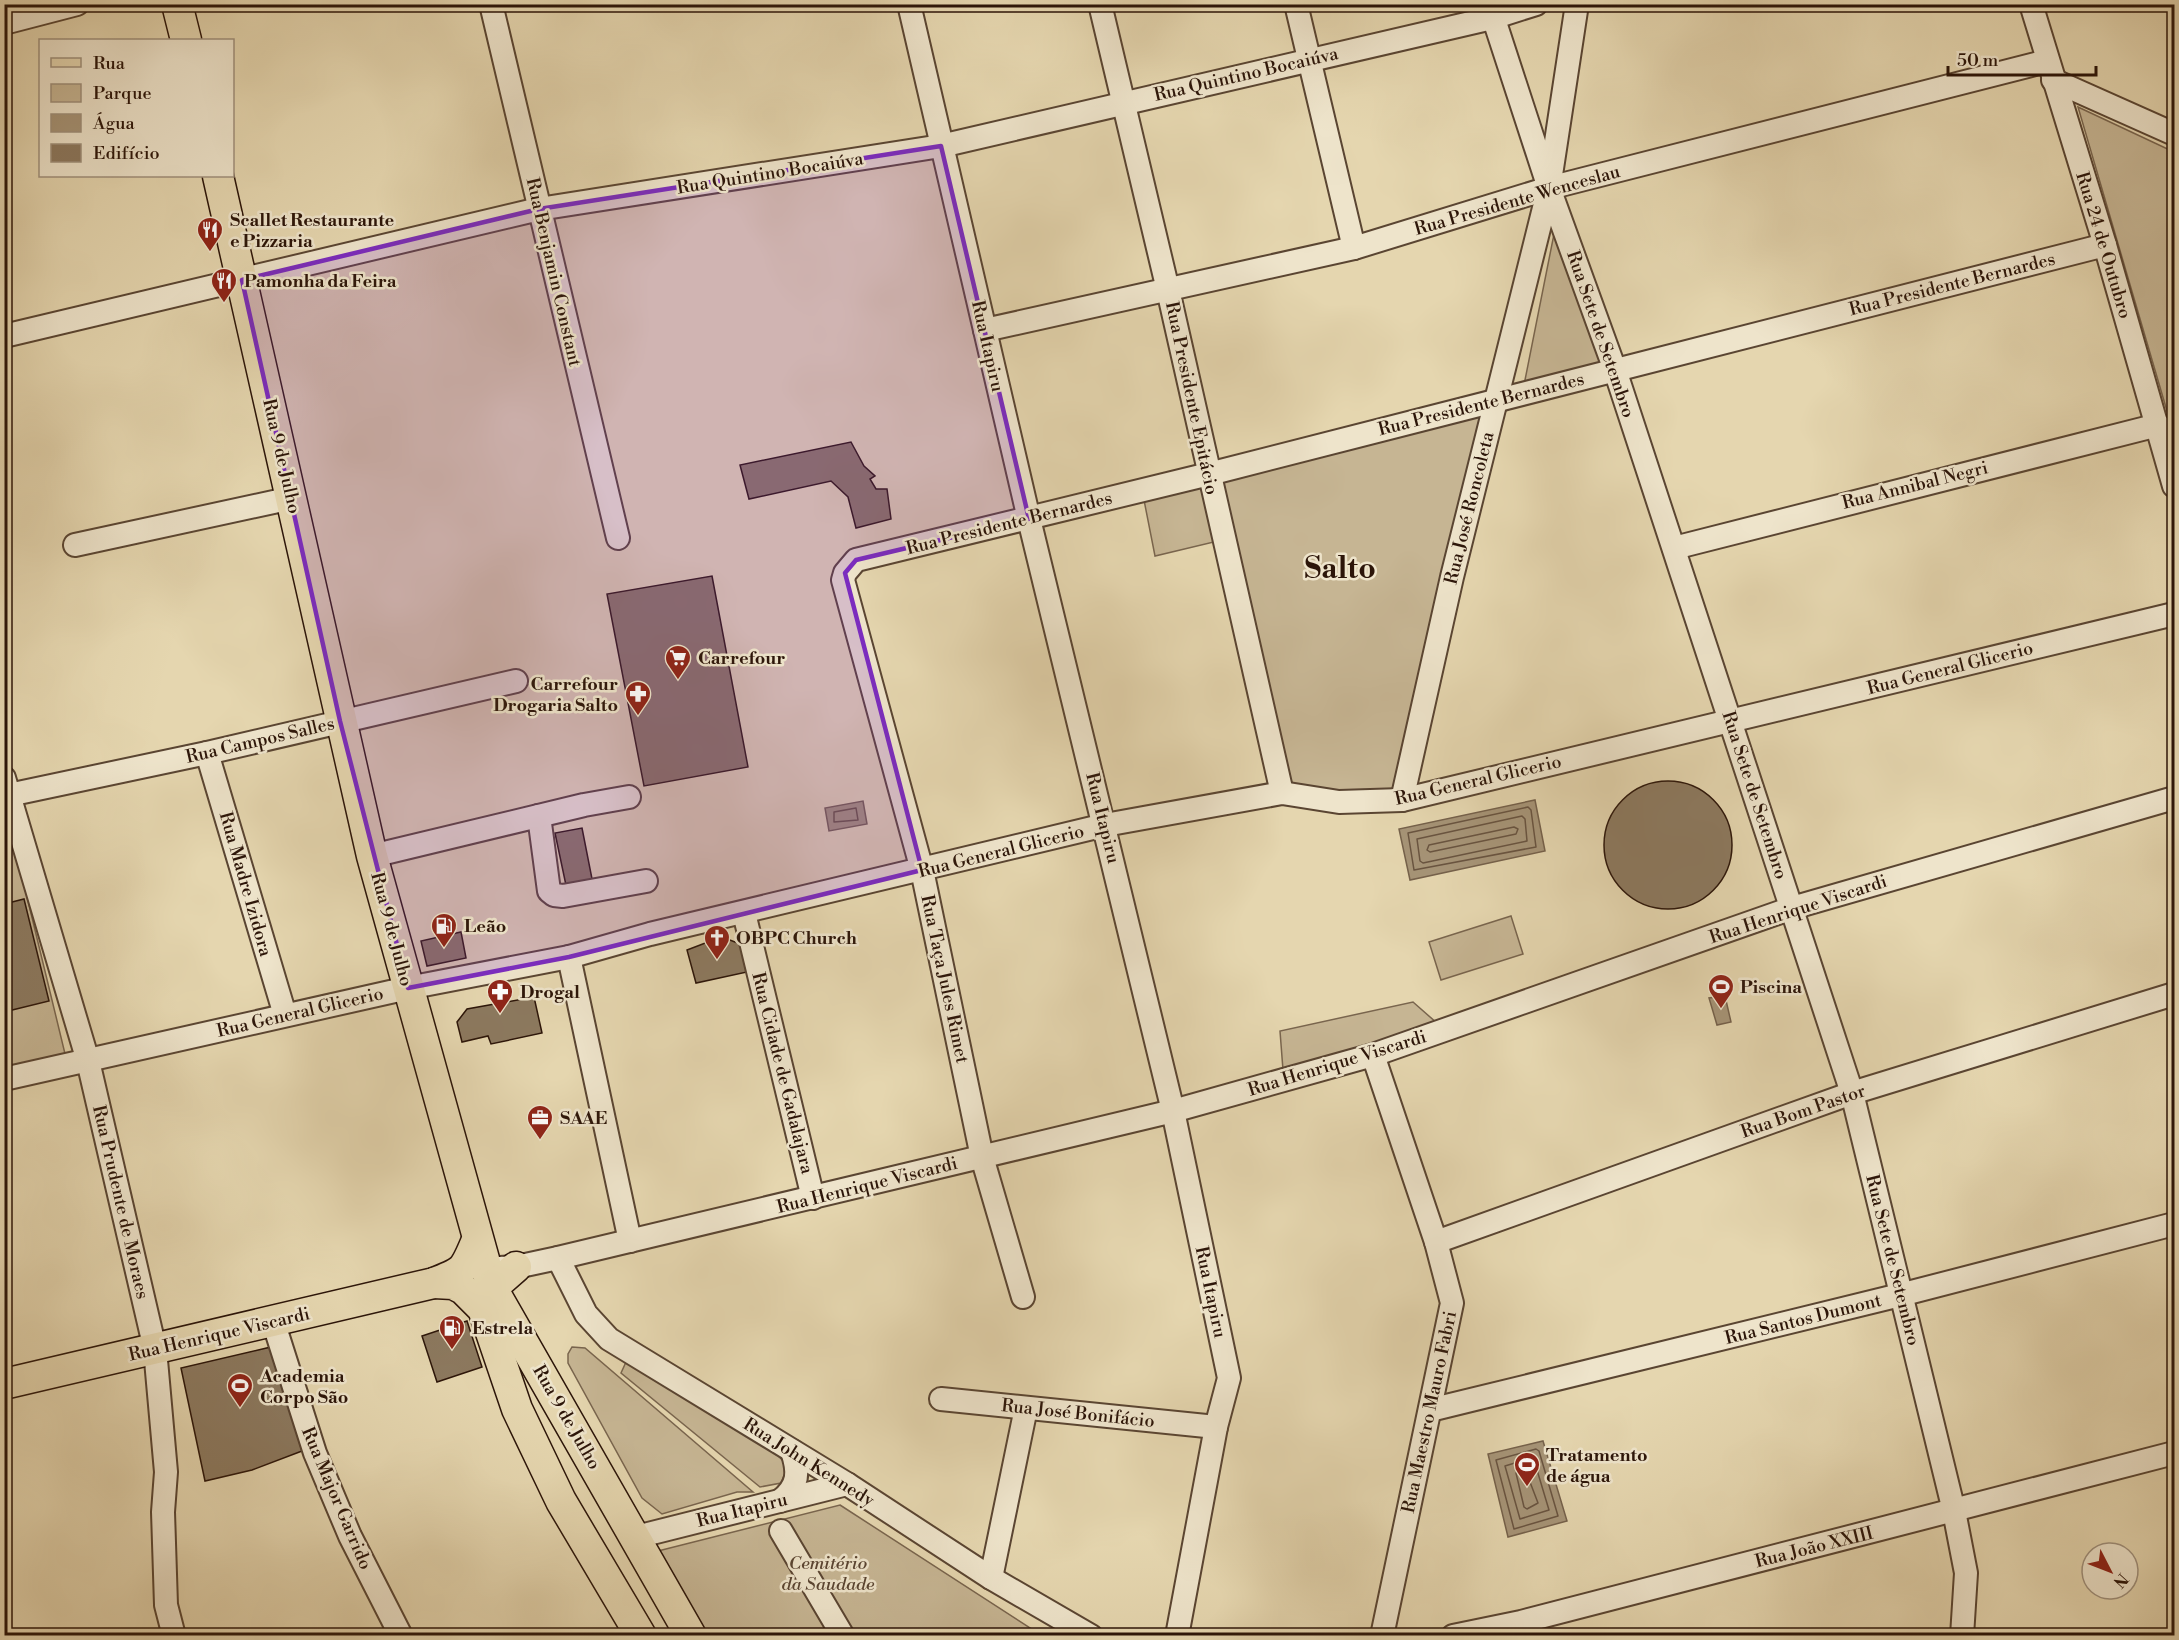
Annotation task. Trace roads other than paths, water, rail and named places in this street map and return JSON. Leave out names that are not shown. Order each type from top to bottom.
[{"type":"main road","points":[[177,4],[186,39]]},
{"type":"main road","name":"Rua 9 de Julho","points":[[218,177],[372,856],[484,1275],[517,1409],[561,1501],[641,1635]]},
{"type":"main road","points":[[434,1283],[461,1272],[484,1275],[516,1267]]},
{"type":"main road","name":"Rua 9 de Julho","points":[[434,1283],[453,1284],[463,1289],[484,1275]]},
{"type":"main road","name":"Rua 9 de Julho","points":[[484,1275],[691,1635]]},
{"type":"main road","name":"Rua Henrique Viscardi","points":[[4,1384],[434,1283]]},
{"type":"main road","points":[[517,1409],[549,1436],[594,1522],[605,1533],[618,1538],[636,1537]]},
{"type":"street","points":[[4,23],[77,4]]},
{"type":"street","name":"Rua Benjamin Constant","points":[[491,4],[618,538]]},
{"type":"street","name":"Rua Itapiru","points":[[909,4],[1029,519],[1173,1111],[1229,1378],[1216,1427],[1177,1635]]},
{"type":"street","name":"Rua Presidente Epitácio","points":[[1100,4],[1125,102],[1282,793]]},
{"type":"street","points":[[1296,4],[1354,248]]},
{"type":"street","name":"Rua Quintino Bocaiúva","points":[[4,336],[539,209],[941,146],[1311,60],[1491,11],[1536,4]]},
{"type":"street","name":"Rua José Roncoleta","points":[[1402,800],[1452,577],[1550,188],[1577,4]]},
{"type":"street","name":"Rua 24 de Outubro","points":[[2031,4],[2105,245],[2175,486]]},
{"type":"street","name":"Rua Sete de Setembro","points":[[1491,11],[1550,188],[1615,370],[1852,1093],[1954,1511],[1966,1573],[1962,1635]]},
{"type":"street","points":[[2050,70],[2175,134]]},
{"type":"street","name":"Rua Presidente Wenceslau","points":[[985,330],[1354,248],[1550,188],[2050,70]]},
{"type":"street","name":"Rua Presidente Bernardes","points":[[856,560],[1209,474],[2105,245]]},
{"type":"street","name":"Rua Annibal Negri","points":[[1674,548],[2158,425]]},
{"type":"street","points":[[75,545],[292,498]]},
{"type":"street","name":"Rua Taça Jules Rimet","points":[[856,560],[845,573],[843,580],[922,870],[982,1157],[1023,1297]]},
{"type":"street","name":"Rua General Glicerio","points":[[5,1075],[88,1061],[408,988],[569,957],[1105,825],[1282,793],[1339,802],[1402,800],[2175,614]]},
{"type":"street","name":"Rua Campos Salles","points":[[6,789],[207,753],[516,681]]},
{"type":"street","name":"Rua Madre Izidora","points":[[207,753],[285,1015]]},
{"type":"street","name":"Rua Prudente de Moraes","points":[[6,789],[88,1061],[155,1349],[166,1472],[164,1512],[166,1605],[174,1635]]},
{"type":"street","points":[[372,856],[629,797]]},
{"type":"street","name":"Rua Henrique Viscardi","points":[[516,1267],[1173,1111],[1373,1055],[1792,908],[2175,798]]},
{"type":"street","points":[[539,816],[549,891],[554,895],[563,896],[646,881]]},
{"type":"street","name":"Rua Cidade de Gadalajara","points":[[744,913],[813,1198]]},
{"type":"street","points":[[569,957],[630,1241]]},
{"type":"street","name":"Rua Bom Pastor","points":[[1436,1242],[1852,1093],[2175,994]]},
{"type":"street","name":"Rua Maestro Mauro Fabri","points":[[1373,1055],[1436,1242],[1452,1303],[1382,1635]]},
{"type":"street","name":"Rua Santos Dumont","points":[[1430,1410],[1900,1295],[2175,1224]]},
{"type":"street","name":"Rua John Kennedy","points":[[558,1258],[586,1314],[609,1339],[847,1484],[991,1578],[1091,1635]]},
{"type":"street","name":"Rua Major Garrido","points":[[273,1321],[315,1453],[350,1536],[401,1635]]},
{"type":"street","name":"Rua José Bonifácio","points":[[941,1399],[1216,1427]]},
{"type":"street","points":[[991,1578],[1026,1408]]},
{"type":"street","points":[[780,1501],[791,1492],[796,1483],[798,1469],[792,1451]]},
{"type":"street","name":"Rua João XXIII","points":[[1453,1635],[1521,1622],[2175,1453]]},
{"type":"street","name":"Rua Itapiru","points":[[636,1537],[847,1484]]},
{"type":"street","points":[[781,1531],[843,1635]]},
{"type":"street","points":[[1521,1622],[1544,1635]]},
{"type":"water","points":[[1535,800],[1545,851],[1410,880],[1399,829]]},
{"type":"water","points":[[863,801],[867,824],[829,831],[825,808]]},
{"type":"water","name":"Piscina","points":[[1725,996],[1731,1022],[1717,1025],[1709,998]]},
{"type":"water","name":"Tratamento de água","points":[[1543,1441],[1567,1521],[1508,1537],[1488,1454]]},
{"type":"place","name":"Scallet Restaurante e Pizzaria","points":[[210,253]]},
{"type":"place","name":"Pamonha da Feira","points":[[224,304]]},
{"type":"place","name":"Carrefour","points":[[678,681]]},
{"type":"place","name":"Carrefour Drogaria Salto","points":[[638,717]]},
{"type":"place","name":"Leão","points":[[444,949]]},
{"type":"place","name":"OBPC Church","points":[[717,961]]},
{"type":"place","name":"Piscina","points":[[1721,1010]]},
{"type":"place","name":"Drogal","points":[[500,1015]]},
{"type":"place","name":"SAAE","points":[[540,1141]]},
{"type":"place","name":"Estrela","points":[[452,1351]]},
{"type":"place","name":"Academia Corpo São","points":[[240,1409]]},
{"type":"place","name":"Tratamento de água","points":[[1527,1488]]},
{"type":"district","name":"Salto","points":[[1340,568]]},
{"type":"park label","name":"Cemitério da Saudade","points":[[828,1573]]}]
